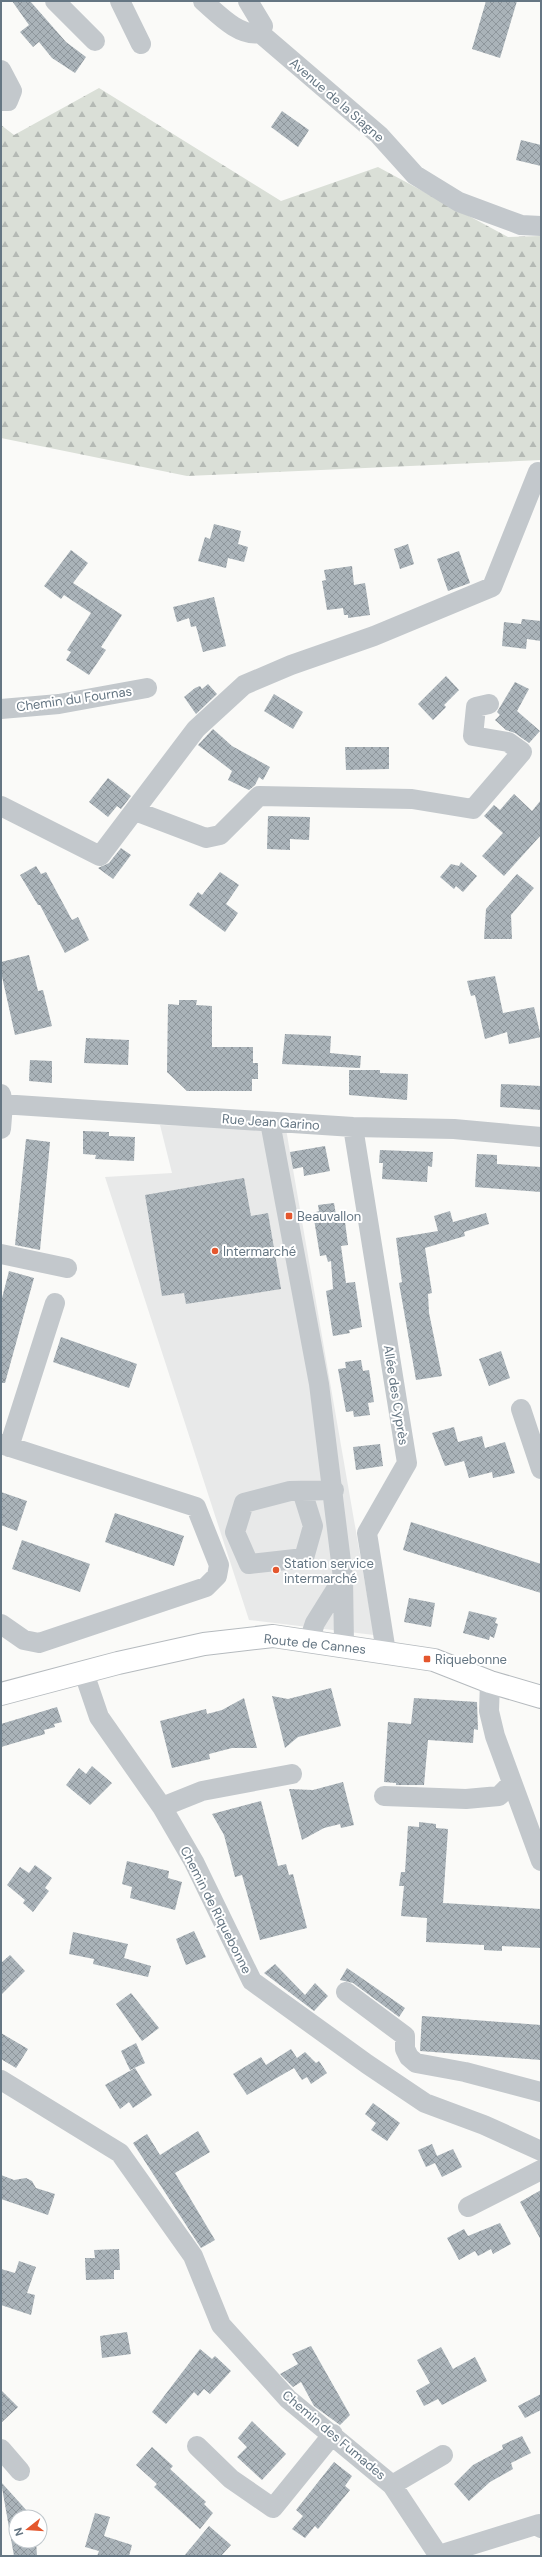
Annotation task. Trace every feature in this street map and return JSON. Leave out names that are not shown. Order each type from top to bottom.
[{"type":"main road","name":"Route de Cannes","points":[[6,1690],[84,1673],[118,1663],[237,1639],[273,1636],[344,1645],[434,1660],[490,1682],[541,1697]]},
{"type":"street","points":[[55,1],[95,41]]},
{"type":"street","points":[[120,1],[141,44]]},
{"type":"street","name":"Avenue de la Siagne","points":[[203,1],[224,20],[256,34],[379,134],[415,175],[459,202],[521,225],[541,226]]},
{"type":"street","points":[[248,1],[263,26],[256,34]]},
{"type":"street","points":[[1,70],[12,91],[8,101],[1,101]]},
{"type":"street","points":[[1,806],[100,856],[196,729],[244,685],[291,665],[374,636],[492,587],[538,472]]},
{"type":"street","name":"Chemin du Fournas","points":[[1,709],[59,704],[147,688]]},
{"type":"street","points":[[135,811],[206,838],[220,835],[259,796],[412,800],[473,809],[522,752],[508,742],[473,736],[476,707],[489,704]]},
{"type":"street","points":[[1,1129],[2,1101]]},
{"type":"street","name":"Rue Jean Garino","points":[[2,1101],[353,1128],[454,1129],[541,1137]]},
{"type":"street","points":[[270,1122],[313,1344],[334,1490],[343,1578],[344,1645]]},
{"type":"street","name":"Allée des Cyprès","points":[[353,1128],[407,1463],[367,1533],[386,1652]]},
{"type":"street","points":[[1,1254],[67,1268]]},
{"type":"street","points":[[1,1624],[24,1640],[39,1643],[206,1587],[217,1576],[218,1565],[196,1507],[5,1445],[55,1303]]},
{"type":"street","points":[[521,1409],[541,1469]]},
{"type":"street","points":[[302,1491],[334,1490]]},
{"type":"street","points":[[309,1641],[315,1623],[343,1578]]},
{"type":"street","name":"Chemin de Riquebonne","points":[[84,1673],[100,1717],[162,1807],[194,1862],[252,1981],[425,2103],[484,2125],[541,2151]]},
{"type":"street","points":[[490,1682],[489,1711],[495,1736],[511,1784],[541,1861]]},
{"type":"street","points":[[162,1807],[202,1791],[292,1774]]},
{"type":"street","points":[[384,1796],[466,1799],[499,1796],[511,1784]]},
{"type":"street","points":[[346,1992],[405,2036],[405,2049],[409,2057],[416,2063],[464,2072],[541,2092]]},
{"type":"street","name":"Chemin des Fumades","points":[[1,2080],[120,2153],[193,2256],[221,2325],[288,2399],[333,2434],[392,2485],[439,2556]]},
{"type":"street","points":[[468,2207],[541,2170]]},
{"type":"street","points":[[198,2446],[231,2479],[273,2508],[333,2434]]},
{"type":"street","points":[[1,2450],[20,2471]]},
{"type":"street","points":[[392,2485],[443,2455]]},
{"type":"street","points":[[439,2556],[540,2525]]},
{"type":"shaded area","points":[[160,1125],[286,1129],[374,1635],[249,1620],[105,1177],[172,1173]]},
{"type":"green space","points":[[99,88],[281,201],[378,167],[508,237],[541,236],[541,460],[187,476],[1,438],[1,125],[14,135]]},
{"type":"building","points":[[12,1],[30,1],[66,42],[86,57],[75,73],[52,58],[39,42],[33,47],[20,32],[29,25]]},
{"type":"building","points":[[486,1],[517,1],[500,58],[472,49]]},
{"type":"building","points":[[282,111],[309,130],[298,147],[271,127]]},
{"type":"building","points":[[521,140],[541,145],[541,166],[516,160]]},
{"type":"building","points":[[214,524],[241,531],[238,544],[248,547],[244,562],[228,558],[226,568],[198,561],[205,537],[210,539]]},
{"type":"building","points":[[408,544],[414,564],[400,569],[394,549]]},
{"type":"building","points":[[71,550],[88,563],[73,583],[122,615],[101,647],[106,650],[89,675],[66,660],[71,652],[67,650],[91,613],[64,595],[61,599],[44,586]]},
{"type":"building","points":[[459,551],[470,583],[448,591],[437,559]]},
{"type":"building","points":[[352,566],[354,585],[365,583],[370,615],[348,618],[348,615],[344,615],[343,608],[327,610],[322,581],[326,580],[324,570]]},
{"type":"building","points":[[214,597],[226,646],[203,652],[196,626],[191,627],[189,618],[177,622],[173,607]]},
{"type":"building","points":[[522,619],[541,621],[541,641],[527,639],[526,649],[502,646],[504,622],[521,624]]},
{"type":"building","points":[[446,676],[459,690],[444,705],[446,707],[433,720],[418,704]]},
{"type":"building","points":[[515,682],[529,689],[517,711],[540,731],[529,743],[515,733],[506,730],[495,720],[500,715],[497,712]]},
{"type":"building","points":[[208,684],[217,694],[196,714],[184,697],[195,688],[200,686],[202,689]]},
{"type":"building","points":[[274,694],[303,712],[293,729],[264,711]]},
{"type":"building","points":[[213,729],[232,746],[270,767],[263,780],[259,777],[255,785],[249,790],[228,780],[232,771],[198,745]]},
{"type":"building","points":[[345,747],[389,747],[389,769],[346,770]]},
{"type":"building","points":[[108,778],[131,796],[121,809],[117,806],[108,817],[89,802]]},
{"type":"building","points":[[514,794],[532,811],[541,800],[541,835],[504,876],[482,856],[503,833],[484,816],[494,805],[500,810]]},
{"type":"building","points":[[268,816],[310,817],[309,840],[290,839],[290,850],[267,849]]},
{"type":"building","points":[[121,848],[131,855],[113,879],[98,868],[109,863]]},
{"type":"building","points":[[461,862],[477,876],[463,892],[456,886],[454,889],[440,877],[451,864],[459,866]]},
{"type":"building","points":[[36,866],[41,874],[46,872],[72,920],[78,917],[89,940],[65,953],[40,905],[38,905],[20,875]]},
{"type":"building","points":[[220,872],[239,885],[226,904],[238,913],[225,932],[189,905],[198,892],[202,895]]},
{"type":"building","points":[[517,874],[534,888],[511,915],[512,939],[484,939],[486,909]]},
{"type":"building","points":[[29,955],[38,991],[43,990],[52,1026],[15,1035],[1,972],[1,962]]},
{"type":"building","points":[[495,976],[503,1013],[534,1007],[541,1037],[509,1044],[507,1032],[485,1039],[475,995],[471,996],[467,981]]},
{"type":"building","points":[[179,1000],[197,1000],[196,1005],[212,1006],[212,1047],[253,1047],[253,1063],[258,1063],[258,1079],[252,1079],[252,1091],[187,1091],[167,1072],[168,1004],[179,1005]]},
{"type":"building","points":[[285,1034],[331,1036],[330,1053],[361,1056],[360,1068],[282,1064]]},
{"type":"building","points":[[86,1038],[129,1040],[128,1065],[84,1063]]},
{"type":"building","points":[[30,1060],[52,1061],[52,1083],[29,1081]]},
{"type":"building","points":[[349,1070],[380,1070],[380,1073],[408,1074],[407,1100],[349,1095]]},
{"type":"building","points":[[501,1084],[541,1086],[541,1110],[500,1107]]},
{"type":"building","points":[[83,1131],[109,1132],[109,1136],[135,1137],[134,1161],[95,1159],[96,1155],[83,1154]]},
{"type":"building","points":[[26,1139],[50,1142],[40,1250],[15,1245]]},
{"type":"building","points":[[325,1146],[330,1171],[304,1176],[303,1167],[293,1169],[290,1152]]},
{"type":"building","points":[[380,1150],[433,1152],[432,1167],[428,1166],[427,1182],[382,1179],[383,1163],[379,1163]]},
{"type":"building","points":[[477,1154],[497,1155],[497,1164],[541,1167],[541,1192],[475,1187]]},
{"type":"building","name":"Intermarché","points":[[244,1178],[251,1216],[268,1213],[281,1289],[186,1304],[184,1293],[162,1296],[145,1195]]},
{"type":"building","points":[[334,1203],[336,1215],[344,1214],[348,1245],[341,1246],[346,1283],[355,1282],[362,1327],[349,1330],[350,1333],[333,1336],[326,1291],[333,1289],[331,1261],[328,1262],[326,1255],[320,1256],[313,1213],[319,1211],[318,1205]]},
{"type":"building","points":[[450,1211],[453,1222],[486,1213],[489,1224],[464,1232],[465,1236],[425,1248],[432,1293],[428,1294],[429,1313],[442,1376],[416,1380],[399,1283],[402,1282],[396,1238],[438,1231],[434,1216]]},
{"type":"building","points":[[9,1271],[34,1278],[5,1383],[1,1383],[1,1302]]},
{"type":"building","points":[[61,1337],[137,1364],[129,1388],[53,1362]]},
{"type":"building","points":[[501,1351],[510,1378],[489,1386],[479,1359]]},
{"type":"building","points":[[361,1360],[363,1371],[369,1370],[374,1402],[368,1403],[370,1415],[354,1417],[353,1411],[346,1412],[338,1369],[346,1368],[345,1362]]},
{"type":"building","points":[[454,1427],[458,1442],[482,1436],[485,1448],[505,1442],[515,1473],[493,1478],[492,1472],[469,1478],[464,1461],[445,1466],[432,1433]]},
{"type":"building","points":[[380,1444],[383,1466],[356,1470],[353,1447]]},
{"type":"building","points":[[1,1492],[27,1501],[17,1531],[1,1525]]},
{"type":"building","points":[[115,1513],[184,1536],[174,1566],[105,1542]]},
{"type":"building","points":[[411,1522],[541,1564],[541,1593],[403,1550]]},
{"type":"building","points":[[22,1540],[90,1564],[80,1592],[12,1569]]},
{"type":"building","points":[[409,1598],[435,1603],[431,1627],[404,1622]]},
{"type":"building","points":[[469,1611],[497,1618],[495,1623],[498,1624],[494,1638],[490,1636],[489,1640],[463,1633]]},
{"type":"building","points":[[331,1688],[341,1726],[298,1737],[285,1748],[272,1696],[288,1699]]},
{"type":"building","points":[[244,1698],[257,1748],[232,1748],[209,1754],[210,1759],[172,1768],[160,1721],[206,1709],[207,1714],[222,1710]]},
{"type":"building","points":[[414,1698],[477,1702],[478,1730],[474,1729],[473,1743],[428,1740],[424,1785],[396,1785],[396,1783],[384,1782],[388,1722],[411,1724]]},
{"type":"building","points":[[57,1707],[62,1722],[54,1724],[55,1727],[44,1730],[45,1734],[1,1747],[1,1724]]},
{"type":"building","points":[[92,1766],[112,1783],[90,1805],[66,1785],[79,1768],[86,1774]]},
{"type":"building","points":[[343,1782],[354,1825],[341,1828],[340,1824],[324,1828],[302,1840],[289,1789],[313,1790]]},
{"type":"building","points":[[261,1801],[278,1866],[286,1864],[289,1875],[293,1874],[307,1928],[260,1940],[242,1875],[235,1877],[224,1835],[212,1814]]},
{"type":"building","points":[[419,1822],[436,1824],[436,1828],[448,1829],[443,1903],[541,1909],[541,1948],[502,1946],[502,1951],[484,1950],[484,1945],[426,1942],[427,1918],[401,1916],[404,1886],[399,1886],[401,1872],[405,1872],[408,1826],[419,1827]]},
{"type":"building","points":[[127,1861],[169,1871],[168,1878],[182,1882],[175,1910],[130,1898],[132,1887],[122,1884]]},
{"type":"building","points":[[35,1865],[52,1878],[45,1888],[49,1891],[33,1912],[23,1903],[25,1900],[7,1885],[20,1867],[29,1873]]},
{"type":"building","points":[[194,1931],[206,1957],[186,1965],[176,1939]]},
{"type":"building","points":[[73,1932],[128,1944],[124,1958],[151,1966],[148,1977],[93,1964],[94,1959],[69,1954]]},
{"type":"building","points":[[10,1955],[25,1971],[1,1995],[1,1963]]},
{"type":"building","points":[[275,1964],[305,1995],[315,1983],[328,1996],[314,2011],[264,1973]]},
{"type":"building","points":[[347,1968],[405,2008],[399,2017],[353,1983],[340,1980]]},
{"type":"building","points":[[131,1993],[159,2028],[142,2041],[116,2004]]},
{"type":"building","points":[[422,2016],[541,2025],[541,2060],[420,2051]]},
{"type":"building","points":[[1,2033],[28,2049],[16,2068],[1,2059]]},
{"type":"building","points":[[136,2043],[145,2063],[130,2070],[121,2051]]},
{"type":"building","points":[[291,2049],[297,2058],[305,2052],[316,2063],[319,2061],[327,2073],[311,2084],[307,2077],[302,2080],[294,2068],[247,2095],[233,2074],[261,2057],[266,2065]]},
{"type":"building","points":[[135,2068],[152,2095],[133,2108],[129,2102],[120,2109],[105,2085]]},
{"type":"building","points":[[373,2103],[400,2123],[387,2141],[371,2130],[376,2123],[365,2114]]},
{"type":"building","points":[[198,2131],[210,2152],[175,2173],[215,2240],[201,2248],[133,2143],[147,2134],[160,2155]]},
{"type":"building","points":[[432,2144],[437,2156],[453,2149],[462,2167],[442,2177],[435,2163],[426,2167],[418,2150]]},
{"type":"building","points":[[1,2175],[14,2180],[26,2178],[32,2181],[36,2188],[55,2194],[48,2215],[1,2199]]},
{"type":"building","points":[[541,2190],[541,2240],[520,2202]]},
{"type":"building","points":[[500,2223],[511,2244],[493,2254],[491,2249],[478,2256],[475,2251],[459,2260],[447,2238],[464,2229],[468,2236]]},
{"type":"building","points":[[119,2249],[120,2270],[114,2270],[114,2279],[86,2280],[85,2258],[95,2258],[94,2250]]},
{"type":"building","points":[[19,2261],[36,2267],[27,2293],[35,2295],[31,2315],[1,2305],[1,2269],[15,2273]]},
{"type":"building","points":[[127,2332],[131,2354],[102,2358],[100,2336]]},
{"type":"building","points":[[311,2346],[350,2415],[340,2425],[314,2406],[301,2382],[293,2387],[280,2374],[298,2364],[292,2354]]},
{"type":"building","points":[[441,2347],[453,2369],[475,2357],[487,2381],[442,2405],[438,2399],[424,2406],[416,2391],[430,2383],[417,2360]]},
{"type":"building","points":[[200,2349],[212,2359],[215,2356],[231,2371],[210,2394],[204,2389],[198,2396],[194,2392],[166,2424],[152,2412]]},
{"type":"building","points":[[1,2390],[18,2407],[1,2423]]},
{"type":"building","points":[[541,2394],[541,2410],[525,2418],[518,2406]]},
{"type":"building","points":[[252,2421],[286,2454],[262,2480],[237,2457],[247,2447],[238,2438]]},
{"type":"building","points":[[522,2436],[531,2453],[511,2463],[513,2469],[490,2482],[469,2501],[454,2484],[473,2465],[503,2449],[502,2445]]},
{"type":"building","points":[[152,2447],[173,2466],[170,2469],[206,2502],[204,2504],[213,2513],[200,2529],[154,2487],[157,2484],[136,2465]]},
{"type":"building","points":[[334,2462],[352,2476],[345,2486],[350,2490],[318,2529],[315,2526],[305,2538],[292,2529],[303,2516],[296,2510]]},
{"type":"building","points":[[1,2482],[25,2509],[8,2509],[8,2522]]},
{"type":"building","points":[[95,2513],[110,2517],[104,2536],[132,2545],[129,2556],[97,2556],[99,2551],[85,2547]]},
{"type":"building","points":[[209,2526],[231,2545],[221,2556],[184,2556]]},
{"type":"building","points":[[13,2549],[37,2549],[37,2556],[14,2556]]},
{"type":"place","name":"Beauvallon","points":[[289,1216]]},
{"type":"place","name":"Intermarché","points":[[215,1251]]},
{"type":"place","name":"Station service intermarché","points":[[276,1570]]},
{"type":"place","name":"Riquebonne","points":[[427,1659]]}]
